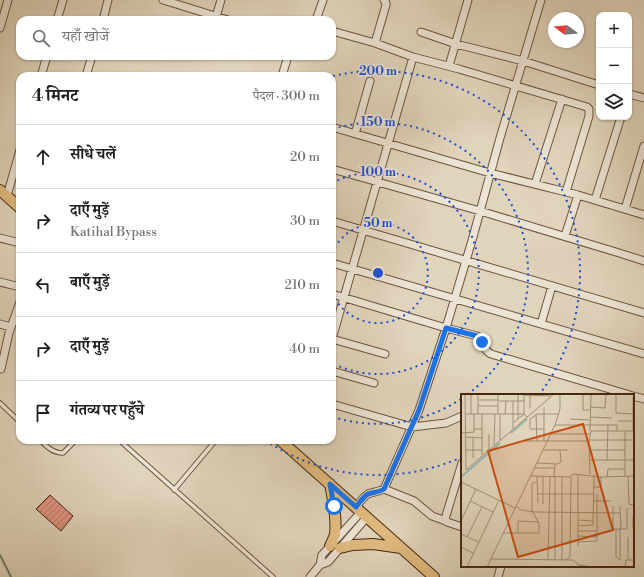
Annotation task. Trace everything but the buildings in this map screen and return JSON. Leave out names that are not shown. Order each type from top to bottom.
[{"type":"main road","points":[[3,193],[16,204]]},
{"type":"main road","points":[[285,444],[434,577]]},
{"type":"main road","points":[[330,484],[334,506],[335,547],[373,544],[401,548]]},
{"type":"street","points":[[0,28],[8,0]]},
{"type":"street","points":[[58,16],[63,0]]},
{"type":"street","points":[[104,16],[108,0]]},
{"type":"street","points":[[163,0],[213,16]]},
{"type":"street","points":[[216,16],[221,0]]},
{"type":"street","points":[[317,16],[323,0]]},
{"type":"street","points":[[375,43],[386,5],[384,0]]},
{"type":"street","points":[[449,66],[468,0]]},
{"type":"street","points":[[310,577],[320,565],[322,556],[335,547],[361,512],[363,499],[368,495],[384,489],[419,410],[446,328],[522,61],[541,0]]},
{"type":"street","points":[[336,32],[375,43],[413,57],[586,106],[589,109],[589,116],[566,192]]},
{"type":"street","points":[[421,32],[456,44],[522,61],[596,83]]},
{"type":"street","points":[[336,325],[413,57]]},
{"type":"street","points":[[42,72],[46,60]]},
{"type":"street","points":[[87,72],[91,60]]},
{"type":"street","points":[[283,72],[287,60]]},
{"type":"street","points":[[355,134],[370,81]]},
{"type":"street","points":[[632,95],[644,98]]},
{"type":"street","points":[[535,184],[562,99]]},
{"type":"street","points":[[595,200],[620,120]]},
{"type":"street","points":[[336,128],[490,173],[578,195],[644,214]]},
{"type":"street","points":[[625,209],[644,146]]},
{"type":"street","points":[[3,193],[16,160]]},
{"type":"street","points":[[336,170],[565,236],[644,261]]},
{"type":"street","points":[[565,236],[578,195]]},
{"type":"street","points":[[336,222],[644,313]]},
{"type":"street","points":[[0,238],[16,243]]},
{"type":"street","points":[[336,264],[644,354]]},
{"type":"street","points":[[0,282],[16,286]]},
{"type":"street","points":[[541,324],[552,286]]},
{"type":"street","points":[[336,295],[477,336],[484,349],[491,354],[629,394]]},
{"type":"street","points":[[1,369],[16,314]]},
{"type":"street","points":[[0,324],[11,328]]},
{"type":"street","points":[[336,340],[385,354]]},
{"type":"street","points":[[336,372],[374,383]]},
{"type":"street","points":[[634,396],[644,399]]},
{"type":"street","points":[[336,405],[412,427],[446,423],[461,416]]},
{"type":"street","points":[[446,521],[445,519],[459,484],[461,470]]},
{"type":"street","points":[[384,489],[414,500],[432,516],[461,527]]},
{"type":"street","points":[[498,577],[501,567]]},
{"type":"lane","points":[[0,403],[16,418]]},
{"type":"lane","points":[[44,444],[52,451],[63,453],[72,444]]},
{"type":"lane","points":[[123,444],[273,577]]},
{"type":"lane","points":[[174,490],[213,444]]},
{"type":"waterway","points":[[0,555],[11,577]]},
{"type":"route","points":[[334,506],[330,484],[356,507],[368,495],[384,489],[419,410],[446,328],[477,336],[482,342]]}]
